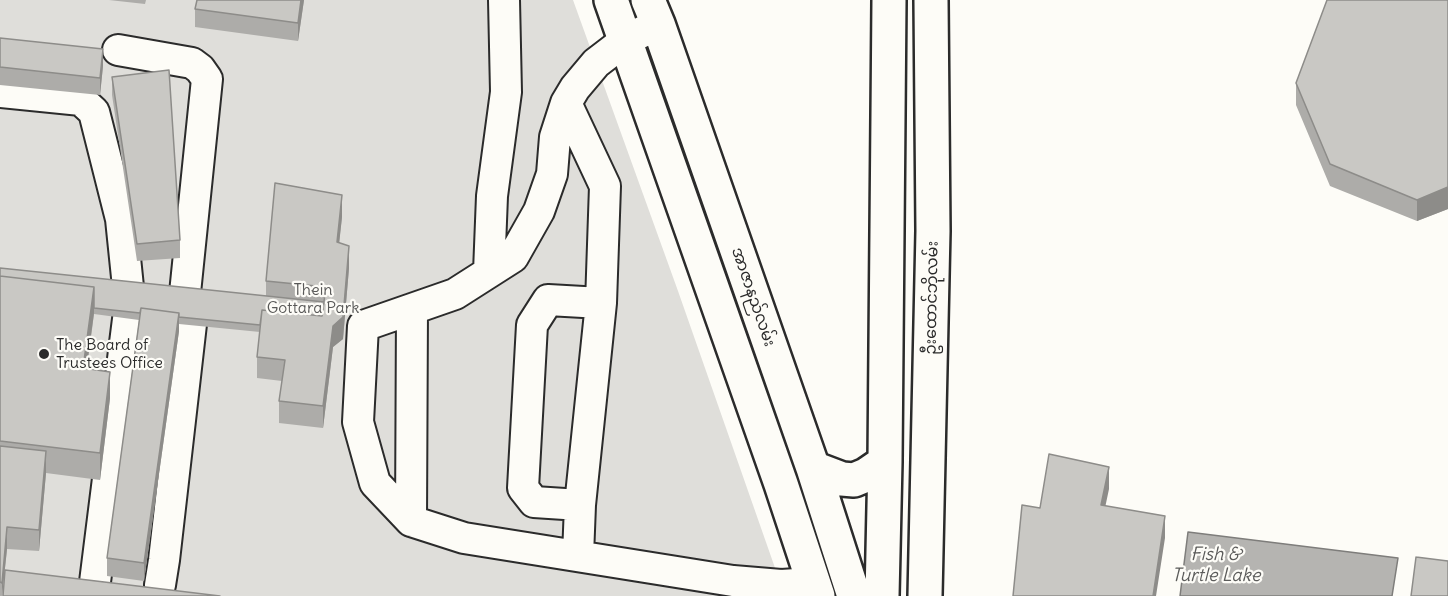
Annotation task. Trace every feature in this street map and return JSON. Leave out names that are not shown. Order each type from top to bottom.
[{"type":"main road","points":[[611,0],[781,484],[815,589]]},
{"type":"main road","points":[[882,596],[890,0]]},
{"type":"main road","name":"ဦးထောင်ဘိုလမ်း","points":[[925,596],[933,231],[931,0]]},
{"type":"main road","name":"အာဇာနည်လမ်း","points":[[653,12],[813,468],[854,596]]},
{"type":"main road","points":[[813,468],[842,479],[854,480],[885,462]]},
{"type":"main road","points":[[928,493],[946,596]]},
{"type":"lane","points":[[489,272],[492,196],[506,92],[504,0]]},
{"type":"lane","points":[[653,12],[626,40],[596,63],[566,103],[555,138],[552,174],[539,211],[513,257],[455,294],[363,326],[358,422],[375,483],[411,521],[464,538],[733,581],[815,589]]},
{"type":"lane","points":[[118,50],[192,63],[207,79],[185,293]]},
{"type":"lane","points":[[0,92],[81,100],[94,112],[121,219],[128,287]]},
{"type":"lane","points":[[566,103],[605,186],[601,303],[580,505],[578,556]]},
{"type":"lane","points":[[580,505],[534,502],[524,488],[532,325],[548,300],[601,303]]},
{"type":"lane","points":[[411,521],[412,309]]},
{"type":"lane","points":[[95,582],[128,319]]},
{"type":"lane","points":[[160,585],[191,324]]},
{"type":"green space","name":"Thein Gottara Park","points":[[0,0],[573,0],[678,291],[784,596],[0,596]]},
{"type":"water","name":"Fish & Turtle Lake","points":[[1188,532],[1398,558],[1392,596],[1180,596]]},
{"type":"building","points":[[197,0],[301,0],[298,23],[195,9]]},
{"type":"building","points":[[1327,0],[1448,0],[1448,187],[1417,200],[1330,164],[1296,83]]},
{"type":"building","points":[[0,38],[103,49],[100,78],[0,67]]},
{"type":"building","points":[[169,70],[180,240],[137,244],[112,77]]},
{"type":"building","points":[[275,183],[342,195],[337,242],[349,246],[343,317],[333,326],[323,406],[279,401],[285,360],[257,357],[262,310],[322,316],[326,287],[266,281]]},
{"type":"building","points":[[0,268],[324,302],[322,316],[262,310],[260,325],[179,317],[179,313],[141,308],[140,313],[94,308],[94,287],[0,276]]},
{"type":"building","name":"The Board of Trustees Office","points":[[0,276],[94,287],[83,368],[110,372],[100,453],[0,441]]},
{"type":"building","points":[[141,308],[179,313],[144,563],[107,558]]},
{"type":"building","points":[[0,446],[46,451],[39,530],[7,527],[2,583],[0,582]]},
{"type":"building","points":[[1049,454],[1109,467],[1101,505],[1165,516],[1153,596],[1013,596],[1022,505],[1040,508]]},
{"type":"building","points":[[1416,557],[1448,561],[1448,596],[1411,596]]},
{"type":"building","points":[[5,570],[220,596],[3,596]]},
{"type":"place","name":"The Board of Trustees Office","points":[[44,354]]}]
